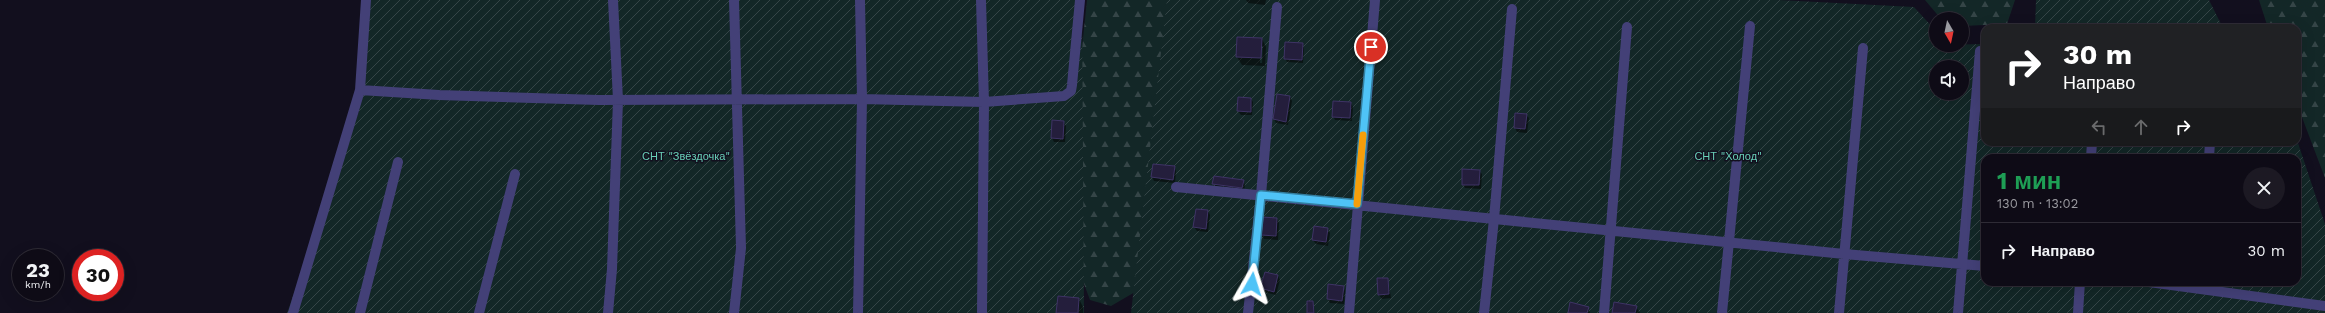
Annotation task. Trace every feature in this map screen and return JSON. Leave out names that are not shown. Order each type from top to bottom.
[{"type":"street","points":[[293,313],[360,90],[366,0]]},
{"type":"street","points":[[608,313],[612,269],[618,100],[613,0]]},
{"type":"street","points":[[734,0],[741,248],[734,313]]},
{"type":"street","points":[[858,313],[862,99],[860,0]]},
{"type":"street","points":[[981,0],[984,102],[982,313]]},
{"type":"street","points":[[360,90],[439,95],[618,100],[862,99],[984,102],[1064,96],[1071,91],[1080,0]]},
{"type":"street","points":[[1349,313],[1375,0]]},
{"type":"street","points":[[1248,313],[1261,195],[1276,7]]},
{"type":"street","points":[[1484,313],[1494,219],[1512,9]]},
{"type":"street","points":[[1722,313],[1750,26]]},
{"type":"street","points":[[1604,313],[1612,230],[1627,27]]},
{"type":"street","points":[[1839,313],[1863,48]]},
{"type":"street","points":[[1958,313],[1960,264],[1980,50]]},
{"type":"street","points":[[360,313],[398,162]]},
{"type":"street","points":[[479,313],[515,174]]},
{"type":"street","points":[[1176,187],[1844,254],[1981,266]]},
{"type":"street","points":[[2078,313],[2080,286]]},
{"type":"street","points":[[2203,286],[2325,306]]},
{"type":"green space","name":"СНТ \"Звёздочка\"","points":[[366,0],[1082,0],[1084,313],[287,313],[359,111]]},
{"type":"green space","points":[[1087,0],[1168,0],[1135,292],[1111,306],[1090,300],[1077,265],[1080,67]]},
{"type":"green space","name":"СНТ \"Холод\"","points":[[1167,0],[1776,0],[1914,7],[1929,23],[1929,52],[1969,52],[1969,44],[1981,44],[1981,146],[2299,146],[2325,224],[2325,313],[1131,313]]},
{"type":"green space","points":[[1925,0],[2015,0],[2007,24],[1969,26],[1969,12],[1935,12]]},
{"type":"green space","points":[[2036,0],[2209,0],[2221,24],[2035,24]]},
{"type":"green space","points":[[2259,0],[2325,0],[2325,178],[2301,115],[2301,24],[2267,24]]},
{"type":"building","points":[[1237,37],[1262,38],[1261,58],[1236,57]]},
{"type":"building","points":[[1285,42],[1303,43],[1302,60],[1284,59]]},
{"type":"building","points":[[1277,94],[1290,96],[1286,122],[1273,119]]},
{"type":"building","points":[[1238,97],[1251,98],[1251,112],[1237,111]]},
{"type":"building","points":[[1333,101],[1351,102],[1350,118],[1332,117]]},
{"type":"building","points":[[1515,113],[1527,114],[1525,129],[1514,128]]},
{"type":"building","points":[[1052,120],[1064,121],[1063,139],[1051,138]]},
{"type":"building","points":[[1153,164],[1175,166],[1173,180],[1151,177]]},
{"type":"building","points":[[1462,169],[1480,170],[1479,185],[1462,185]]},
{"type":"building","points":[[1214,176],[1244,180],[1242,188],[1212,184]]},
{"type":"building","points":[[1196,209],[1208,210],[1206,229],[1193,227]]},
{"type":"building","points":[[1262,217],[1277,218],[1276,236],[1261,235]]},
{"type":"building","points":[[1314,226],[1328,228],[1326,242],[1312,240]]},
{"type":"building","points":[[1265,272],[1278,275],[1274,292],[1260,288]]},
{"type":"building","points":[[1377,278],[1388,278],[1389,294],[1378,295]]},
{"type":"building","points":[[1328,284],[1344,286],[1342,301],[1327,299]]},
{"type":"building","points":[[1058,296],[1079,298],[1078,313],[1056,313]]},
{"type":"building","points":[[1307,301],[1313,301],[1314,313],[1307,313]]},
{"type":"building","points":[[1570,302],[1589,307],[1587,313],[1568,313]]},
{"type":"building","points":[[1614,302],[1637,306],[1635,313],[1612,313]]},
{"type":"slow traffic","points":[[1357,204],[1363,135]]},
{"type":"route","points":[[1252,284],[1261,195],[1357,204],[1371,47]]}]
